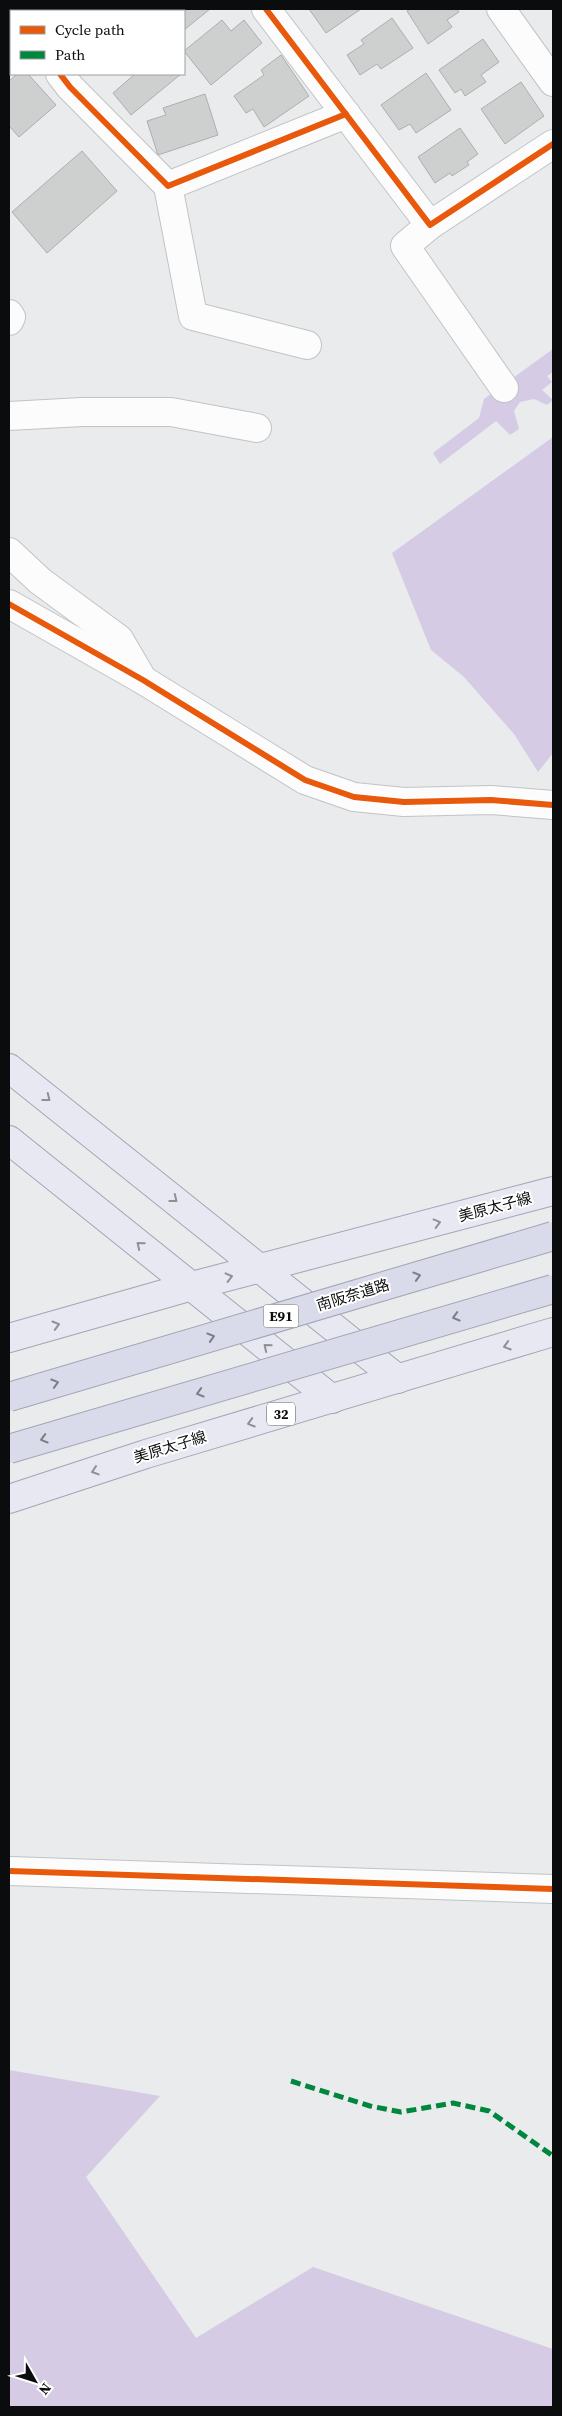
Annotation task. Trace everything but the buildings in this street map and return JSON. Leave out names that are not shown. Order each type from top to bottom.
[{"type":"highway","name":"南阪奈道路","points":[[9,1397],[553,1236]]},
{"type":"highway","points":[[9,1449],[553,1289]]},
{"type":"main road","points":[[9,1068],[263,1269],[398,1379]]},
{"type":"main road","points":[[9,1140],[332,1399]]},
{"type":"main road","name":"美原太子線","points":[[9,1338],[192,1286],[263,1269],[553,1191]]},
{"type":"main road","name":"美原太子線","points":[[9,1499],[146,1454],[553,1332]]},
{"type":"street","points":[[266,9],[430,225]]},
{"type":"street","points":[[502,9],[553,82]]},
{"type":"street","points":[[61,75],[70,87],[168,186],[193,316],[307,345]]},
{"type":"street","points":[[168,186],[346,114]]},
{"type":"street","points":[[504,388],[405,246],[430,225],[553,144]]},
{"type":"street","points":[[9,314],[11,317],[9,321]]},
{"type":"street","points":[[9,416],[82,412],[171,412],[257,428]]},
{"type":"street","points":[[9,552],[40,581],[119,639],[143,680]]},
{"type":"street","points":[[9,604],[143,680],[305,780],[354,797],[404,802],[491,800],[553,805]]},
{"type":"street","points":[[9,1871],[553,1889]]},
{"type":"shaded area","points":[[553,349],[553,372],[547,376],[552,382],[542,390],[553,400],[547,405],[534,399],[520,402],[514,411],[519,429],[510,435],[496,421],[440,464],[433,453],[479,418],[484,399]]},
{"type":"shaded area","points":[[553,437],[553,753],[538,772],[514,734],[464,677],[431,650],[392,553]]},
{"type":"shaded area","points":[[9,2070],[160,2096],[86,2177],[196,2338],[313,2267],[553,2349],[553,2407],[9,2407]]},
{"type":"marked path","points":[[291,2081],[370,2106],[401,2112],[453,2103],[489,2111],[553,2156]]},
{"type":"cycle path","points":[[266,9],[430,225],[553,144]]},
{"type":"cycle path","points":[[61,75],[70,87],[168,186],[346,114]]},
{"type":"cycle path","points":[[9,604],[143,680],[305,780],[354,797],[404,802],[491,800],[553,805]]},
{"type":"cycle path","points":[[9,1871],[553,1889]]}]
